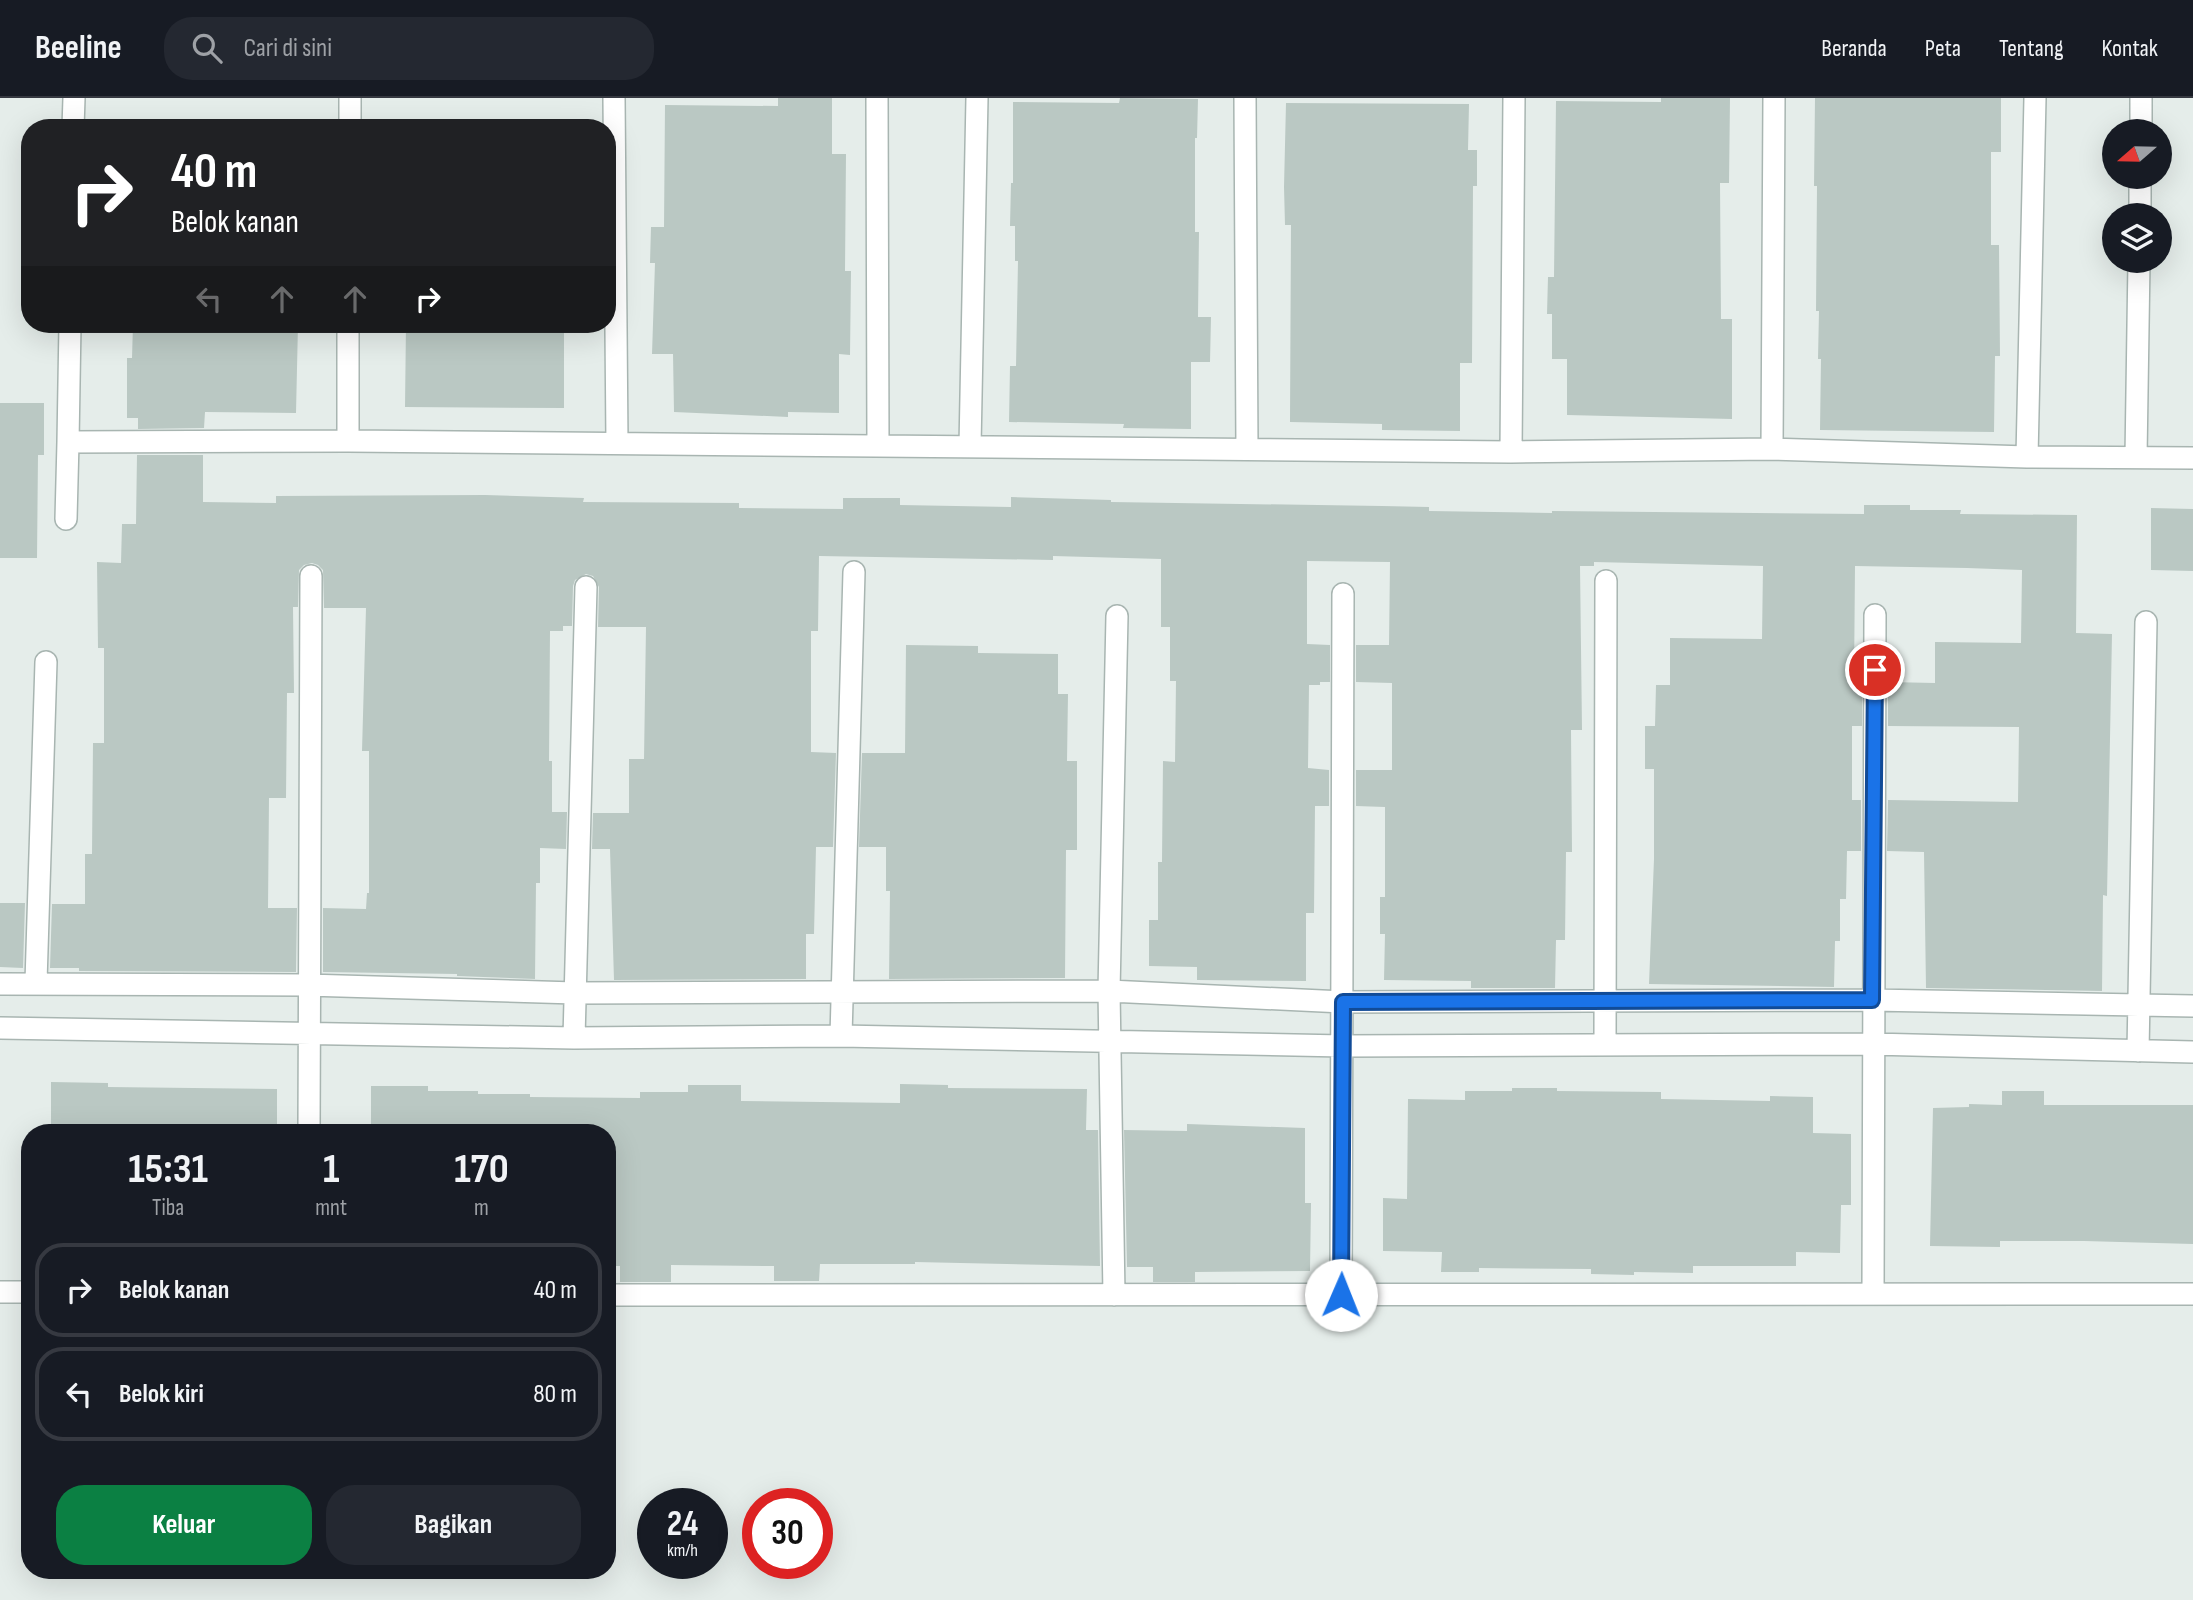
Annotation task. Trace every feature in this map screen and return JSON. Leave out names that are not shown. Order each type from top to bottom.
[{"type":"street","points":[[73,119],[74,98]]},
{"type":"street","points":[[350,98],[350,119]]},
{"type":"street","points":[[614,98],[614,119]]},
{"type":"street","points":[[877,98],[878,446]]},
{"type":"street","points":[[970,446],[977,98]]},
{"type":"street","points":[[1245,98],[1247,449]]},
{"type":"street","points":[[1511,452],[1514,98]]},
{"type":"street","points":[[1772,449],[1774,98]]},
{"type":"street","points":[[2027,457],[2035,98]]},
{"type":"street","points":[[2141,98],[2141,119]]},
{"type":"street","points":[[2136,457],[2139,273]]},
{"type":"street","points":[[616,328],[617,443]]},
{"type":"street","points":[[66,519],[70,333]]},
{"type":"street","points":[[348,333],[348,441]]},
{"type":"street","points":[[68,442],[348,441],[1511,452],[1772,449],[2027,457],[2193,458]]},
{"type":"street","points":[[841,1035],[854,572]]},
{"type":"street","points":[[309,1124],[307,985],[310,576]]},
{"type":"street","points":[[1605,1045],[1606,581]]},
{"type":"street","points":[[574,1038],[586,587]]},
{"type":"street","points":[[1341,1295],[1343,594]]},
{"type":"street","points":[[1873,1294],[1875,615]]},
{"type":"street","points":[[1114,1295],[1110,991],[1117,616]]},
{"type":"street","points":[[2138,1051],[2146,622]]},
{"type":"street","points":[[36,982],[46,662]]},
{"type":"street","points":[[0,984],[36,982],[307,985],[575,993],[1110,991],[1343,1002],[1872,1000],[2193,1006]]},
{"type":"street","points":[[0,1028],[574,1038],[841,1035],[1110,1043],[1343,1046],[1872,1044],[2193,1052]]},
{"type":"street","points":[[0,1292],[21,1292]]},
{"type":"street","points":[[616,1295],[2193,1294]]},
{"type":"building","points":[[778,98],[832,98],[832,154],[846,154],[845,271],[851,271],[850,355],[839,354],[839,413],[788,412],[788,417],[674,412],[673,354],[652,354],[655,263],[650,263],[651,227],[664,227],[665,105],[778,106]]},
{"type":"building","points":[[1120,98],[1198,99],[1195,138],[1195,232],[1199,232],[1198,317],[1211,317],[1210,362],[1191,362],[1191,429],[1123,428],[1124,424],[1009,422],[1010,366],[1016,366],[1018,261],[1015,261],[1015,226],[1010,226],[1013,102],[1119,103]]},
{"type":"building","points":[[1661,98],[1730,98],[1729,183],[1720,183],[1721,319],[1732,319],[1732,419],[1567,415],[1567,359],[1552,359],[1552,314],[1547,314],[1548,277],[1554,277],[1556,101],[1661,102]]},
{"type":"building","points":[[1815,98],[2001,98],[2001,152],[1991,152],[1991,245],[1999,245],[2000,356],[1995,356],[1994,432],[1820,430],[1821,359],[1818,359],[1819,311],[1816,311],[1817,186],[1814,186]]},
{"type":"building","points":[[1286,103],[1469,104],[1468,150],[1477,150],[1477,186],[1473,186],[1472,363],[1460,363],[1460,431],[1382,430],[1382,424],[1290,422],[1291,225],[1285,225]]},
{"type":"building","points":[[133,333],[298,333],[296,413],[205,412],[204,428],[138,429],[138,418],[127,418],[127,358],[132,358]]},
{"type":"building","points":[[406,333],[564,333],[564,408],[405,407]]},
{"type":"building","points":[[0,403],[44,403],[44,455],[38,455],[37,558],[0,558]]},
{"type":"building","points":[[137,455],[203,455],[203,502],[276,503],[276,496],[485,495],[584,498],[583,502],[739,503],[739,508],[843,509],[843,498],[900,498],[900,505],[1011,507],[1011,497],[1111,502],[1429,507],[1429,511],[1552,513],[1864,514],[1864,505],[1910,505],[1910,510],[1961,510],[1960,514],[2077,515],[2076,633],[2112,634],[2107,896],[2103,895],[2102,991],[1926,988],[1924,852],[1887,851],[1888,800],[2018,802],[2019,727],[1888,726],[1888,682],[1935,683],[1935,642],[2021,643],[2022,570],[1855,566],[1854,680],[1862,682],[1862,726],[1852,726],[1852,800],[1861,800],[1861,851],[1847,851],[1846,899],[1840,899],[1840,941],[1835,941],[1834,987],[1649,984],[1654,769],[1645,769],[1645,726],[1655,726],[1656,685],[1670,685],[1670,638],[1762,639],[1763,566],[1594,562],[1594,566],[1580,566],[1582,730],[1571,730],[1572,852],[1566,852],[1565,940],[1556,940],[1555,988],[1471,988],[1471,981],[1384,980],[1385,934],[1380,934],[1380,897],[1385,897],[1385,807],[1356,806],[1356,770],[1392,770],[1392,683],[1356,682],[1356,645],[1389,645],[1390,562],[1307,561],[1307,644],[1330,645],[1330,682],[1309,685],[1308,768],[1329,770],[1329,806],[1315,806],[1314,913],[1306,913],[1306,981],[1197,980],[1197,967],[1149,966],[1149,920],[1158,920],[1158,862],[1162,862],[1163,761],[1175,762],[1176,681],[1170,681],[1170,627],[1161,627],[1161,559],[1053,556],[1053,560],[819,556],[818,631],[811,631],[811,752],[836,753],[833,847],[816,847],[814,934],[806,934],[806,979],[614,980],[610,849],[592,849],[593,813],[629,813],[629,759],[644,759],[646,627],[598,627],[599,587],[593,576],[586,574],[575,580],[573,586],[572,626],[563,626],[563,631],[550,631],[549,761],[552,761],[552,812],[567,812],[566,849],[540,848],[540,883],[536,883],[535,979],[457,974],[323,972],[323,908],[366,909],[369,893],[369,751],[362,751],[366,608],[324,608],[323,570],[312,563],[299,570],[298,607],[293,607],[294,693],[287,693],[286,798],[269,798],[268,908],[297,908],[296,972],[79,971],[79,968],[50,968],[52,904],[85,904],[85,854],[92,854],[93,743],[104,743],[104,648],[98,648],[97,562],[121,563],[122,524],[136,524]]},
{"type":"building","points":[[2151,508],[2193,509],[2193,571],[2151,570]]},
{"type":"building","points":[[906,645],[978,646],[978,653],[1058,654],[1058,694],[1068,694],[1067,761],[1077,761],[1077,850],[1066,850],[1065,978],[889,979],[890,891],[886,891],[886,847],[859,847],[862,753],[905,753]]},
{"type":"building","points":[[0,903],[25,903],[23,968],[0,967]]},
{"type":"building","points":[[51,1082],[108,1083],[108,1087],[277,1089],[277,1124],[51,1124]]},
{"type":"building","points":[[900,1084],[948,1085],[948,1088],[1087,1089],[1086,1130],[1098,1130],[1100,1266],[915,1262],[820,1264],[819,1281],[774,1281],[774,1266],[671,1265],[671,1282],[620,1282],[620,1266],[616,1266],[616,1124],[371,1124],[371,1086],[428,1086],[428,1091],[530,1094],[530,1097],[640,1098],[640,1092],[688,1092],[688,1085],[741,1085],[741,1101],[900,1103]]},
{"type":"building","points":[[1512,1088],[1661,1092],[1661,1099],[1770,1101],[1770,1096],[1813,1097],[1813,1133],[1851,1134],[1851,1205],[1841,1205],[1840,1253],[1796,1252],[1796,1266],[1693,1266],[1693,1273],[1634,1272],[1634,1275],[1591,1274],[1591,1269],[1479,1268],[1479,1272],[1441,1272],[1442,1252],[1383,1251],[1383,1198],[1407,1199],[1408,1099],[1465,1100],[1465,1091],[1512,1091]]},
{"type":"building","points":[[2002,1091],[2044,1091],[2044,1105],[2193,1105],[2193,1244],[2000,1241],[2000,1247],[1930,1246],[1933,1108],[1969,1107],[1969,1104],[2002,1105]]},
{"type":"building","points":[[1187,1124],[1305,1128],[1305,1203],[1311,1203],[1310,1271],[1195,1272],[1195,1282],[1153,1282],[1153,1267],[1127,1267],[1124,1130],[1187,1131]]},
{"type":"route","points":[[1341,1295],[1343,1002],[1872,1000],[1875,670]]}]
